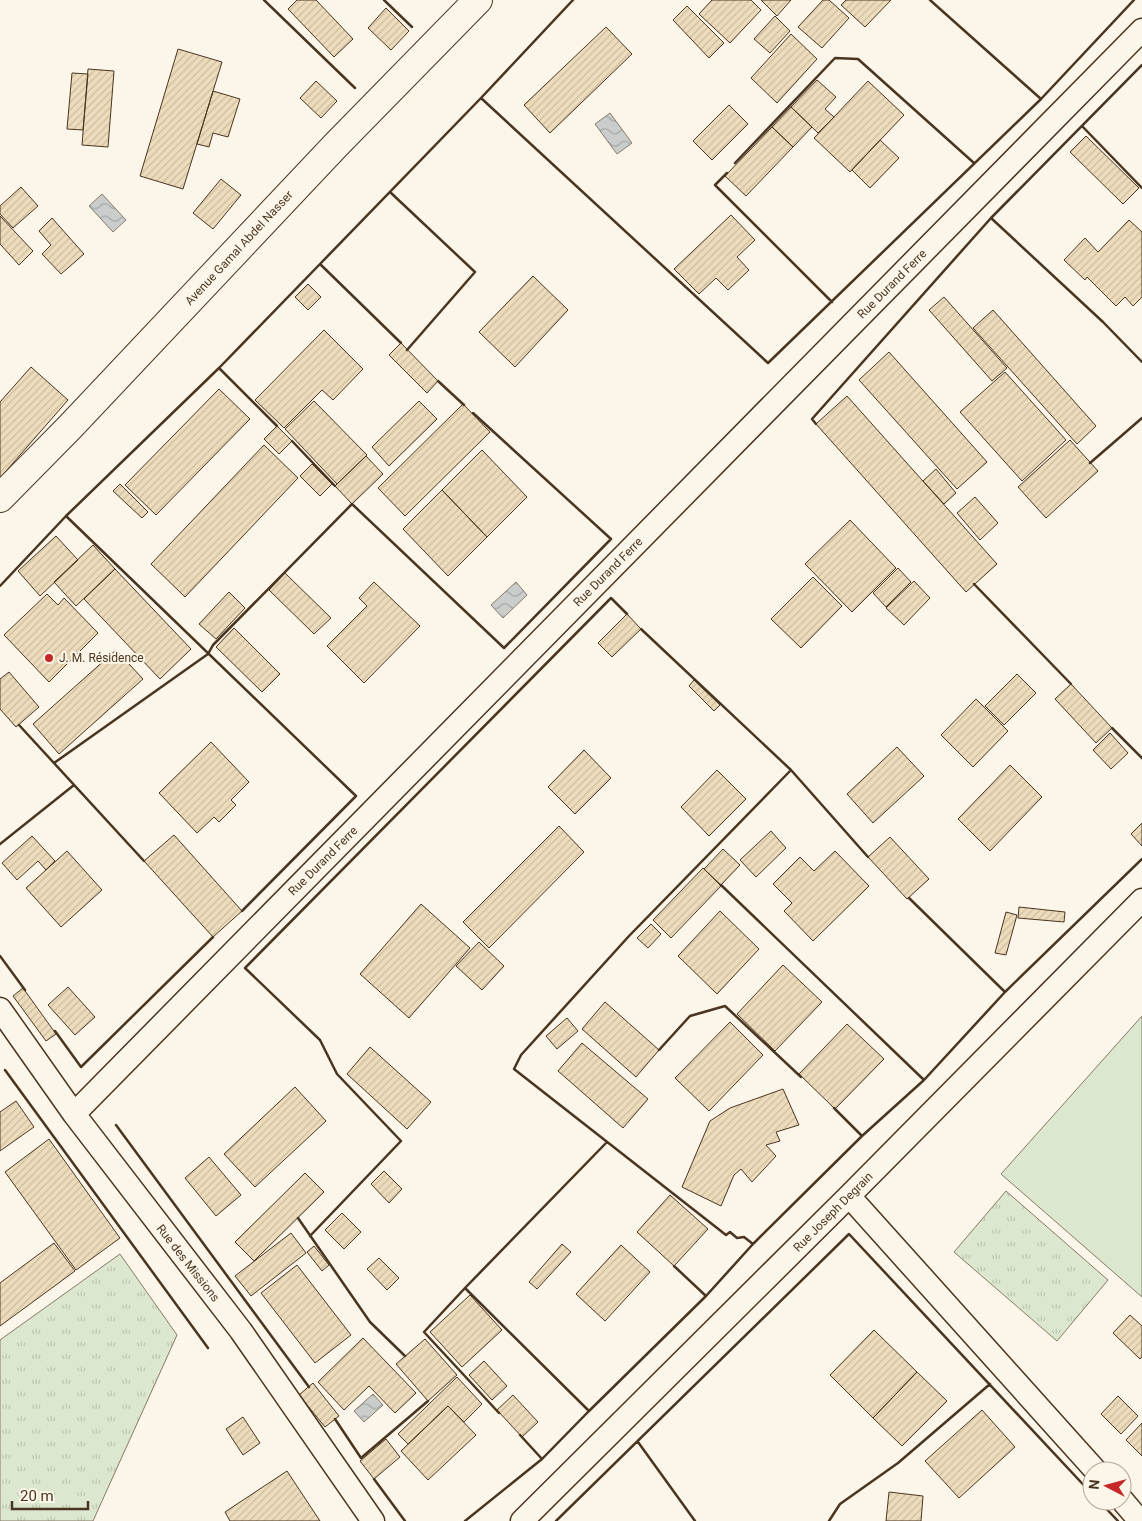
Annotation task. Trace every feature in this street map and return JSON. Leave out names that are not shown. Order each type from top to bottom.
[{"type":"street","name":"Avenue Gamal Abdel Nasser","points":[[0,498],[70,428],[336,145],[478,0]]},
{"type":"street","name":"Rue Durand Ferre","points":[[74,1114],[1142,30]]},
{"type":"street","name":"Rue Joseph Degrain","points":[[522,1521],[850,1196],[1142,900]]},
{"type":"street","name":"Rue des Missions","points":[[0,1009],[74,1114],[241,1331],[373,1521]]},
{"type":"street","points":[[850,1196],[1087,1461]]},
{"type":"street","points":[[1131,1511],[1140,1521]]},
{"type":"green space","points":[[1142,1016],[1142,1297],[1001,1174]]},
{"type":"green space","points":[[1006,1191],[1108,1280],[1057,1341],[954,1252]]},
{"type":"green space","points":[[120,1254],[177,1335],[93,1521],[0,1521],[0,1340]]},
{"type":"water","points":[[610,113],[632,143],[617,154],[595,124]]},
{"type":"water","points":[[102,194],[126,220],[113,232],[89,206]]},
{"type":"water","points":[[516,582],[527,595],[503,618],[491,605]]},
{"type":"water","points":[[373,1394],[383,1405],[364,1422],[354,1411]]},
{"type":"building","points":[[297,0],[316,0],[353,39],[334,57],[288,9]]},
{"type":"building","points":[[712,0],[751,0],[761,10],[730,43],[699,14]]},
{"type":"building","points":[[761,0],[791,0],[777,16]]},
{"type":"building","points":[[823,0],[829,0],[849,18],[822,48],[798,27]]},
{"type":"building","points":[[846,0],[891,0],[865,27],[841,5]]},
{"type":"building","points":[[687,6],[724,43],[709,58],[673,20]]},
{"type":"building","points":[[386,8],[409,31],[391,50],[368,28]]},
{"type":"building","points":[[775,16],[790,31],[770,53],[754,39]]},
{"type":"building","points":[[606,27],[632,54],[550,133],[524,105]]},
{"type":"building","points":[[791,34],[817,59],[777,103],[751,78]]},
{"type":"building","points":[[178,49],[222,62],[183,189],[140,176]]},
{"type":"building","points":[[88,69],[114,71],[108,147],[82,145]]},
{"type":"building","points":[[72,73],[88,74],[83,130],[67,129]]},
{"type":"building","points":[[817,80],[836,97],[825,109],[834,117],[818,133],[791,107]]},
{"type":"building","points":[[316,81],[337,101],[321,118],[300,98]]},
{"type":"building","points":[[868,81],[904,115],[850,172],[814,138]]},
{"type":"building","points":[[213,91],[240,99],[228,137],[213,133],[209,147],[197,144]]},
{"type":"building","points":[[729,105],[748,124],[712,160],[693,141]]},
{"type":"building","points":[[791,107],[812,127],[793,147],[772,127]]},
{"type":"building","points":[[772,127],[793,147],[746,196],[725,176]]},
{"type":"building","points":[[1086,136],[1139,188],[1123,204],[1070,152]]},
{"type":"building","points":[[880,140],[899,158],[870,188],[852,170]]},
{"type":"building","points":[[221,179],[241,195],[213,229],[193,213]]},
{"type":"building","points":[[21,187],[38,206],[13,228],[0,214],[0,206]]},
{"type":"building","points":[[731,215],[755,240],[737,257],[749,270],[728,290],[716,278],[699,294],[674,269]]},
{"type":"building","points":[[0,216],[33,251],[19,265],[0,244]]},
{"type":"building","points":[[52,218],[84,254],[61,274],[42,254],[51,245],[39,231]]},
{"type":"building","points":[[1129,220],[1142,232],[1142,297],[1133,306],[1125,297],[1116,306],[1087,277],[1085,280],[1064,260],[1085,238],[1098,252]]},
{"type":"building","points":[[533,276],[568,310],[515,367],[479,332]]},
{"type":"building","points":[[308,284],[321,297],[308,310],[295,297]]},
{"type":"building","points":[[944,297],[1007,368],[992,381],[929,310]]},
{"type":"building","points":[[993,310],[1096,426],[1077,444],[973,328]]},
{"type":"building","points":[[324,330],[363,369],[333,400],[322,390],[284,428],[255,400]]},
{"type":"building","points":[[401,343],[438,381],[427,393],[389,355]]},
{"type":"building","points":[[889,352],[987,462],[957,489],[859,380]]},
{"type":"building","points":[[31,367],[68,400],[0,478],[0,402]]},
{"type":"building","points":[[1005,372],[1066,440],[1022,481],[960,412]]},
{"type":"building","points":[[219,389],[250,419],[156,515],[125,485]]},
{"type":"building","points":[[847,396],[997,564],[966,592],[816,424]]},
{"type":"building","points":[[314,401],[367,455],[337,484],[285,429]]},
{"type":"building","points":[[419,401],[437,419],[389,466],[372,447]]},
{"type":"building","points":[[463,404],[490,432],[405,516],[378,488]]},
{"type":"building","points":[[277,426],[292,441],[279,454],[264,439]]},
{"type":"building","points":[[1070,440],[1098,471],[1046,518],[1018,487]]},
{"type":"building","points":[[264,445],[298,478],[185,597],[151,564]]},
{"type":"building","points":[[482,450],[527,497],[487,537],[442,490]]},
{"type":"building","points":[[366,456],[383,474],[352,504],[335,486]]},
{"type":"building","points":[[312,464],[332,484],[320,496],[300,476]]},
{"type":"building","points":[[936,469],[956,493],[944,504],[923,481]]},
{"type":"building","points":[[120,484],[148,512],[142,518],[113,491]]},
{"type":"building","points":[[442,490],[487,537],[448,576],[403,529]]},
{"type":"building","points":[[975,497],[998,523],[980,540],[957,513]]},
{"type":"building","points":[[850,520],[896,568],[852,612],[805,564]]},
{"type":"building","points":[[56,536],[78,560],[40,596],[18,571]]},
{"type":"building","points":[[93,545],[115,569],[76,606],[54,582]]},
{"type":"building","points":[[898,568],[911,582],[886,607],[873,593]]},
{"type":"building","points":[[115,569],[191,649],[160,679],[84,599]]},
{"type":"building","points":[[285,573],[331,618],[314,634],[269,590]]},
{"type":"building","points":[[813,577],[842,606],[801,648],[771,619]]},
{"type":"building","points":[[914,581],[930,598],[904,625],[886,608]]},
{"type":"building","points":[[374,582],[420,626],[364,683],[327,646],[367,606],[359,598]]},
{"type":"building","points":[[229,592],[245,608],[216,639],[199,624]]},
{"type":"building","name":"J. M. Résidence","points":[[47,594],[58,605],[64,598],[98,633],[49,682],[4,635]]},
{"type":"building","points":[[627,614],[641,629],[612,657],[598,643]]},
{"type":"building","points":[[234,628],[280,674],[262,692],[216,647]]},
{"type":"building","points":[[116,650],[143,679],[59,754],[33,724]]},
{"type":"building","points":[[9,672],[39,707],[16,727],[0,709],[0,679]]},
{"type":"building","points":[[1017,674],[1036,693],[1004,725],[985,706]]},
{"type":"building","points":[[694,680],[720,705],[714,711],[689,686]]},
{"type":"building","points":[[1071,684],[1112,728],[1096,743],[1055,699]]},
{"type":"building","points":[[976,699],[1008,731],[973,767],[941,735]]},
{"type":"building","points":[[1110,733],[1128,753],[1111,769],[1093,750]]},
{"type":"building","points":[[211,742],[249,782],[231,800],[236,805],[219,822],[214,817],[197,833],[159,793]]},
{"type":"building","points":[[897,747],[924,776],[873,823],[847,794]]},
{"type":"building","points":[[584,750],[611,778],[575,814],[548,787]]},
{"type":"building","points":[[1010,765],[1042,797],[990,851],[958,819]]},
{"type":"building","points":[[717,770],[746,799],[709,836],[681,807]]},
{"type":"building","points":[[1142,823],[1142,846],[1131,834]]},
{"type":"building","points":[[559,826],[584,852],[489,948],[463,922]]},
{"type":"building","points":[[771,831],[786,848],[756,877],[740,860]]},
{"type":"building","points":[[174,835],[242,911],[213,937],[144,861]]},
{"type":"building","points":[[32,836],[55,861],[46,870],[38,861],[17,880],[2,863]]},
{"type":"building","points":[[890,837],[929,879],[907,899],[868,857]]},
{"type":"building","points":[[723,849],[740,865],[721,885],[704,869]]},
{"type":"building","points":[[67,851],[102,890],[61,927],[26,888]]},
{"type":"building","points":[[835,851],[869,886],[813,941],[784,911],[792,903],[773,884],[800,857],[814,871]]},
{"type":"building","points":[[703,868],[721,886],[671,938],[653,920]]},
{"type":"building","points":[[421,904],[470,948],[409,1018],[360,974]]},
{"type":"building","points":[[1019,907],[1065,912],[1064,922],[1018,918]]},
{"type":"building","points":[[720,911],[759,949],[717,994],[678,956]]},
{"type":"building","points":[[1006,912],[1017,915],[1006,955],[995,953]]},
{"type":"building","points":[[651,924],[661,934],[648,948],[637,938]]},
{"type":"building","points":[[479,942],[504,966],[482,990],[456,966]]},
{"type":"building","points":[[783,965],[822,1002],[775,1051],[737,1014]]},
{"type":"building","points":[[68,987],[95,1017],[75,1035],[48,1005]]},
{"type":"building","points":[[23,988],[56,1034],[46,1041],[13,996]]},
{"type":"building","points":[[605,1002],[659,1050],[636,1077],[582,1029]]},
{"type":"building","points":[[567,1018],[578,1031],[557,1049],[546,1036]]},
{"type":"building","points":[[730,1022],[763,1055],[709,1111],[675,1078]]},
{"type":"building","points":[[847,1024],[884,1059],[835,1109],[799,1074]]},
{"type":"building","points":[[582,1043],[648,1099],[623,1128],[558,1071]]},
{"type":"building","points":[[370,1047],[431,1102],[407,1129],[347,1074]]},
{"type":"building","points":[[295,1087],[326,1121],[255,1187],[224,1154]]},
{"type":"building","points":[[783,1089],[799,1125],[776,1132],[780,1141],[766,1145],[776,1156],[752,1182],[741,1169],[734,1175],[721,1206],[682,1187],[710,1121],[730,1108]]},
{"type":"building","points":[[16,1101],[34,1127],[0,1151],[0,1112]]},
{"type":"building","points":[[49,1139],[120,1238],[76,1270],[5,1172]]},
{"type":"building","points":[[209,1157],[241,1195],[216,1216],[185,1178]]},
{"type":"building","points":[[384,1171],[402,1189],[389,1203],[371,1184]]},
{"type":"building","points":[[305,1173],[324,1192],[254,1261],[235,1242]]},
{"type":"building","points":[[670,1195],[708,1229],[674,1266],[637,1232]]},
{"type":"building","points":[[342,1213],[361,1232],[344,1249],[325,1230]]},
{"type":"building","points":[[291,1233],[306,1253],[251,1296],[235,1276]]},
{"type":"building","points":[[54,1243],[75,1271],[0,1326],[0,1283]]},
{"type":"building","points":[[562,1244],[571,1252],[537,1289],[529,1282]]},
{"type":"building","points":[[621,1245],[650,1272],[605,1321],[576,1294]]},
{"type":"building","points":[[314,1246],[329,1265],[322,1271],[307,1252]]},
{"type":"building","points":[[379,1258],[399,1278],[387,1290],[367,1269]]},
{"type":"building","points":[[297,1265],[351,1335],[315,1363],[261,1293]]},
{"type":"building","points":[[470,1295],[502,1330],[462,1367],[430,1332]]},
{"type":"building","points":[[1130,1315],[1142,1326],[1142,1357],[1140,1359],[1113,1333]]},
{"type":"building","points":[[874,1330],[917,1372],[873,1418],[830,1375]]},
{"type":"building","points":[[363,1338],[416,1393],[395,1413],[369,1386],[344,1410],[318,1382]]},
{"type":"building","points":[[425,1339],[457,1375],[428,1401],[396,1364]]},
{"type":"building","points":[[484,1361],[507,1386],[492,1400],[469,1375]]},
{"type":"building","points":[[917,1372],[947,1401],[902,1446],[873,1418]]},
{"type":"building","points":[[457,1377],[482,1404],[464,1422],[448,1406],[408,1444],[398,1434]]},
{"type":"building","points":[[313,1383],[339,1416],[325,1427],[299,1395]]},
{"type":"building","points":[[513,1395],[538,1422],[522,1437],[497,1410]]},
{"type":"building","points":[[1118,1396],[1138,1416],[1121,1434],[1101,1414]]},
{"type":"building","points":[[448,1406],[476,1435],[428,1480],[401,1451]]},
{"type":"building","points":[[982,1410],[1015,1447],[959,1498],[925,1461]]},
{"type":"building","points":[[243,1417],[260,1443],[243,1455],[226,1429]]},
{"type":"building","points":[[1142,1423],[1142,1456],[1126,1440]]},
{"type":"building","points":[[386,1439],[400,1457],[374,1479],[360,1461]]},
{"type":"building","points":[[287,1471],[320,1521],[230,1521],[225,1512]]},
{"type":"building","points":[[889,1492],[923,1496],[921,1521],[886,1521]]},
{"type":"wall","points":[[264,0],[355,88]]},
{"type":"wall","points":[[384,0],[412,27]]},
{"type":"wall","points":[[573,0],[481,98],[768,363],[1041,99]]},
{"type":"wall","points":[[930,0],[1041,99],[1134,0]]},
{"type":"wall","points":[[735,163],[835,58],[858,59],[974,163]]},
{"type":"wall","points":[[991,218],[1142,65]]},
{"type":"wall","points":[[320,264],[481,98]]},
{"type":"wall","points":[[1082,126],[1142,188]]},
{"type":"wall","points":[[727,173],[715,185],[832,302]]},
{"type":"wall","points":[[390,192],[475,272],[407,350]]},
{"type":"wall","points":[[816,424],[812,419],[991,218],[1103,322],[1142,362]]},
{"type":"wall","points":[[277,426],[219,368],[320,264],[401,343]]},
{"type":"wall","points":[[219,368],[66,516],[356,796],[242,911]]},
{"type":"wall","points":[[438,381],[464,405]]},
{"type":"wall","points":[[54,763],[208,654],[213,645],[352,504],[504,648],[611,539],[473,413]]},
{"type":"wall","points":[[1090,463],[1142,418]]},
{"type":"wall","points":[[292,441],[335,486]]},
{"type":"wall","points":[[0,586],[66,516]]},
{"type":"wall","points":[[974,584],[1071,684]]},
{"type":"wall","points":[[310,1236],[401,1141],[337,1074],[320,1040],[245,968],[611,598],[627,614]]},
{"type":"wall","points":[[641,629],[791,770],[868,857]]},
{"type":"wall","points":[[19,725],[144,861]]},
{"type":"wall","points":[[1112,728],[1142,758]]},
{"type":"wall","points":[[674,1266],[706,1296],[753,1244],[744,1237],[737,1238],[730,1232],[726,1235],[514,1069],[521,1055],[629,936],[791,770]]},
{"type":"wall","points":[[0,844],[74,785]]},
{"type":"wall","points":[[753,1244],[862,1136],[924,1080],[1005,992],[1142,859]]},
{"type":"wall","points":[[721,885],[924,1080]]},
{"type":"wall","points":[[909,898],[1005,992]]},
{"type":"wall","points":[[55,1031],[81,1067],[213,937]]},
{"type":"wall","points":[[0,956],[25,990]]},
{"type":"wall","points":[[659,1050],[690,1016],[725,1006],[801,1077]]},
{"type":"wall","points":[[5,1070],[208,1348]]},
{"type":"wall","points":[[834,1108],[862,1136]]},
{"type":"wall","points":[[116,1125],[309,1387]]},
{"type":"wall","points":[[607,1142],[465,1288],[589,1411],[706,1296]]},
{"type":"wall","points":[[298,1218],[370,1322],[405,1356]]},
{"type":"wall","points":[[556,1521],[849,1234],[1082,1483]]},
{"type":"wall","points":[[465,1288],[424,1332],[499,1413]]},
{"type":"wall","points":[[829,1521],[840,1504],[898,1463],[990,1384]]},
{"type":"wall","points":[[335,1419],[361,1458],[428,1401]]},
{"type":"wall","points":[[520,1435],[542,1459],[589,1411]]},
{"type":"wall","points":[[638,1442],[695,1521]]},
{"type":"wall","points":[[465,1521],[542,1459]]},
{"type":"wall","points":[[374,1479],[405,1521]]},
{"type":"wall","points":[[1108,1511],[1118,1521]]},
{"type":"place","name":"J. M. Résidence","points":[[49,658]]}]
